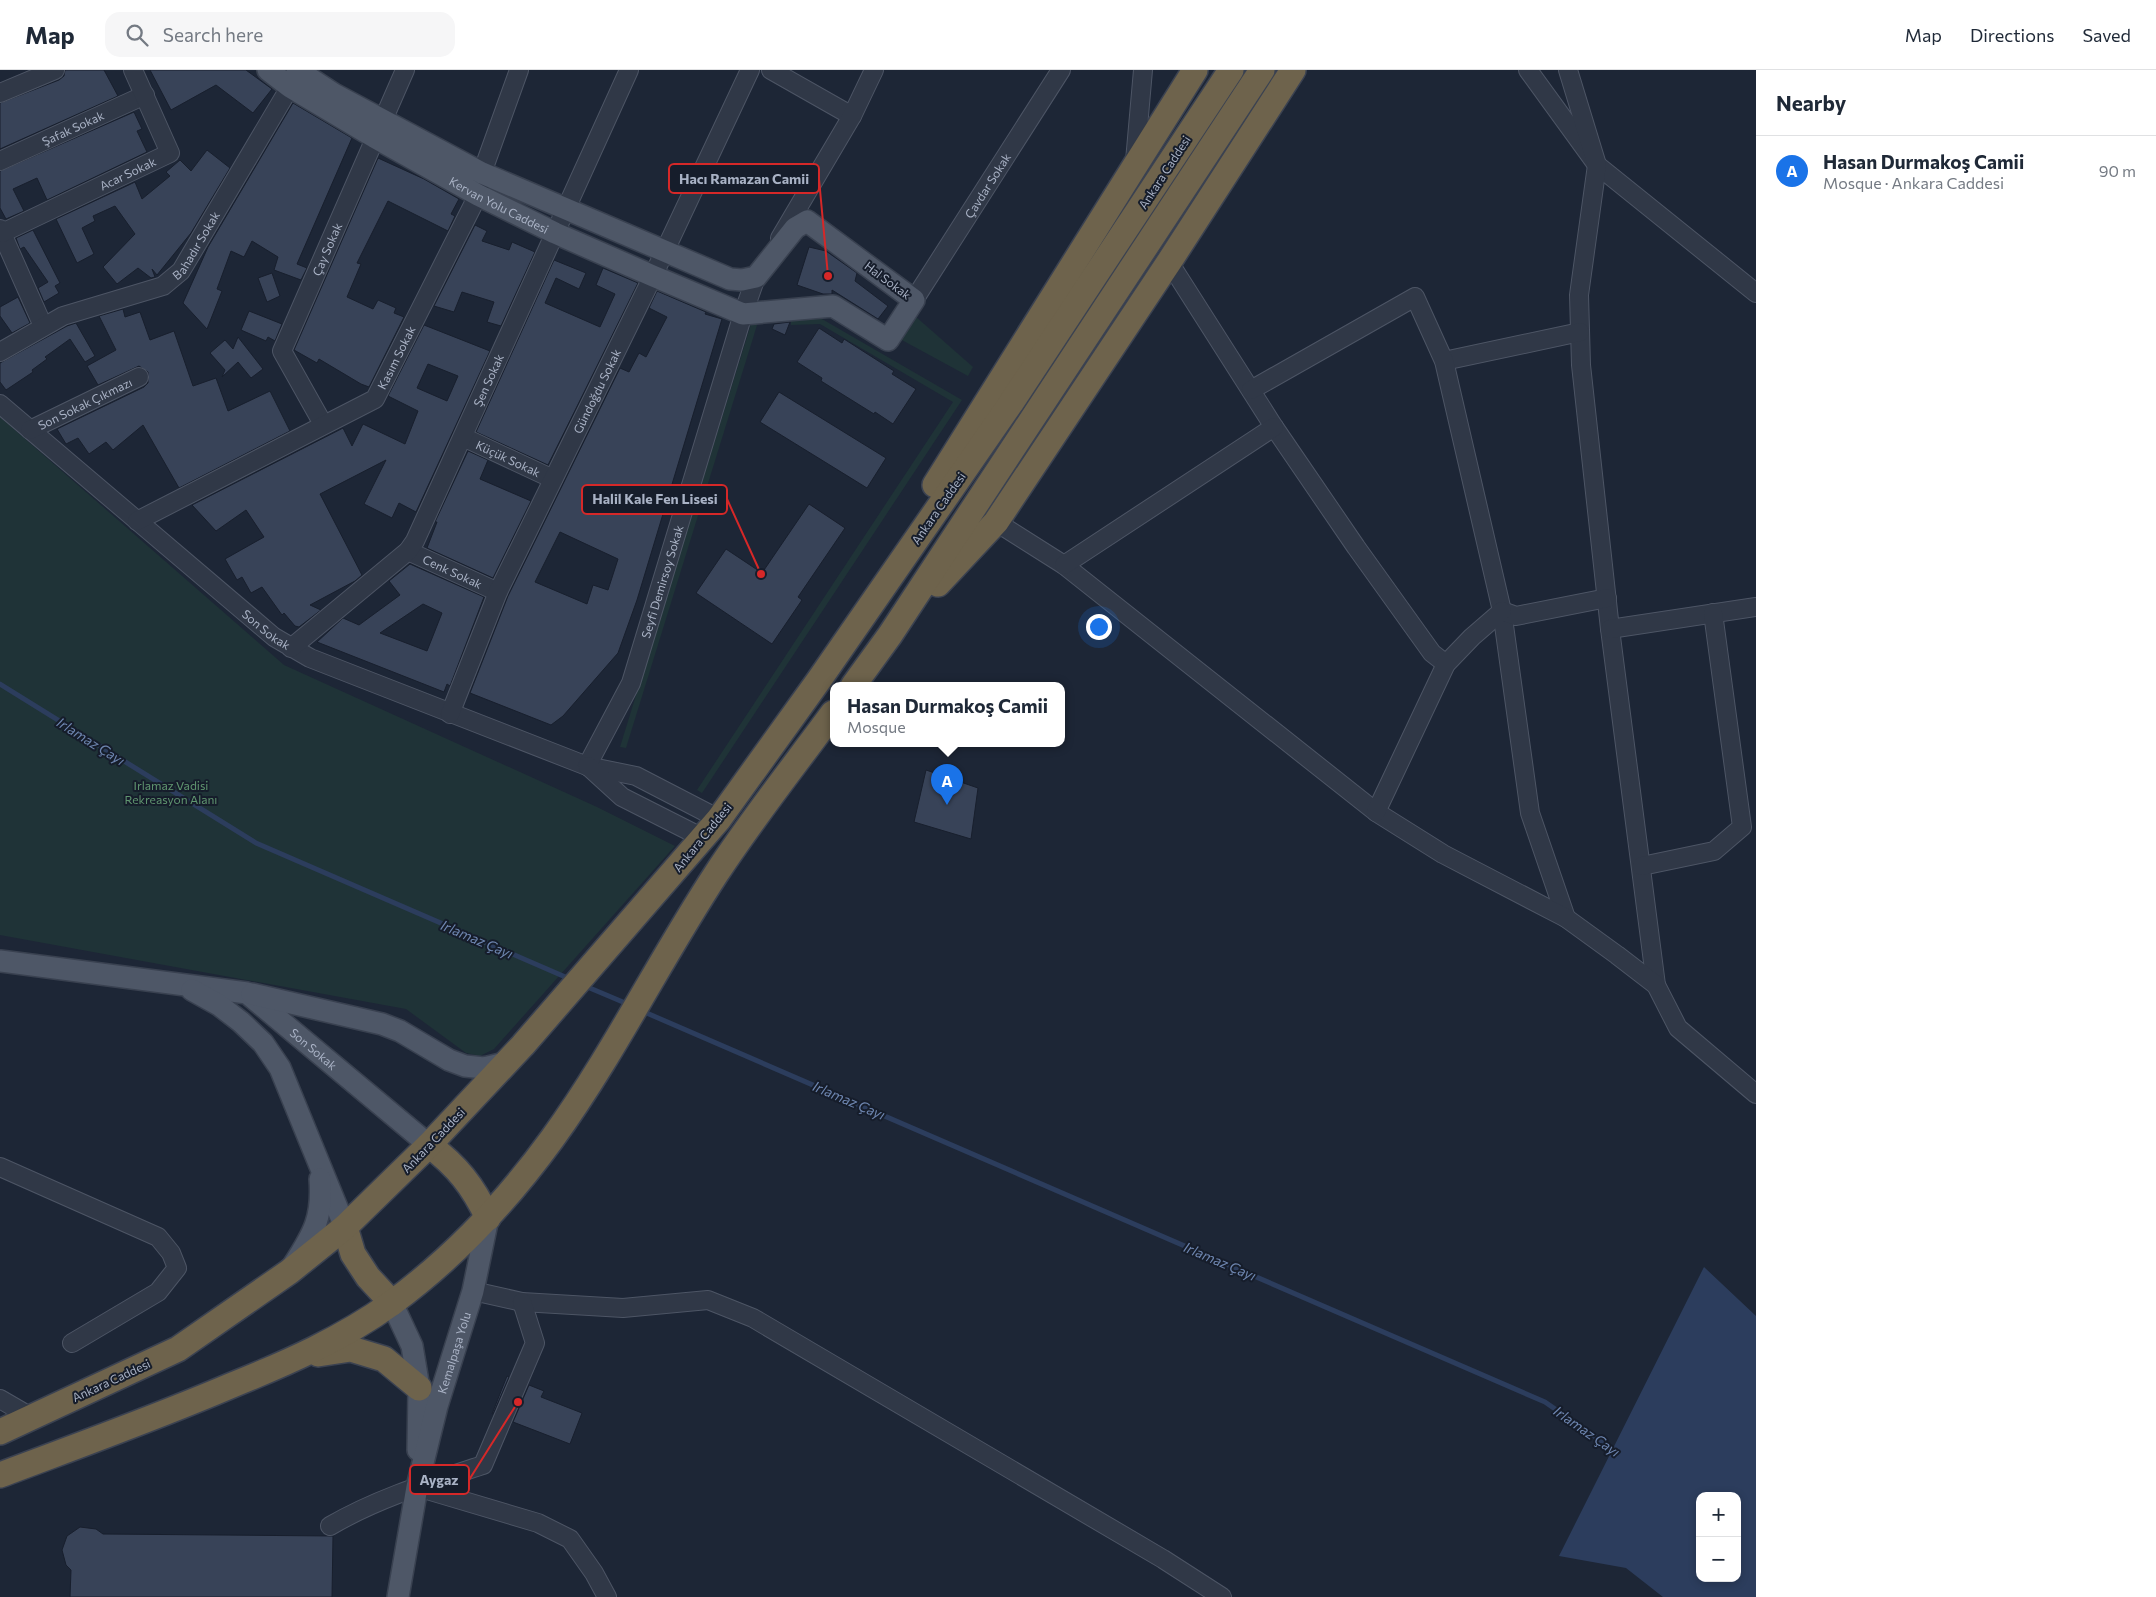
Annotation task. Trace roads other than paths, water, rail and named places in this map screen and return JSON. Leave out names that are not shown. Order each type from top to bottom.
[{"type":"highway","points":[[819,680],[941,475],[1195,70]]},
{"type":"highway","name":"Ankara Caddesi","points":[[0,1432],[178,1349],[289,1272],[345,1227],[429,1145],[522,1045],[720,819],[1011,403],[1231,70]]},
{"type":"highway","name":"Ankara Caddesi","points":[[855,682],[890,635],[1262,70]]},
{"type":"highway","points":[[890,635],[996,522],[1294,70]]},
{"type":"highway","points":[[0,1475],[192,1403],[303,1356],[350,1330],[392,1303],[460,1245],[488,1218],[551,1140],[586,1089],[716,873],[830,717]]},
{"type":"highway","points":[[429,1145],[448,1159],[476,1192],[488,1218]]},
{"type":"highway","points":[[345,1227],[353,1254],[368,1277],[392,1303]]},
{"type":"highway","points":[[303,1356],[351,1349],[384,1359],[419,1388]]},
{"type":"main road","name":"Kervan Yolu Caddesi","points":[[268,70],[291,76],[334,94],[379,128],[478,195],[555,233],[743,314]]},
{"type":"main road","name":"Kervan Yolu Caddesi","points":[[379,128],[566,208],[663,252],[730,279],[742,280],[760,270]]},
{"type":"main road","name":"Hal Sokak","points":[[743,314],[833,306],[888,340],[914,300],[807,221],[795,228],[760,270]]},
{"type":"main road","points":[[0,961],[247,993],[382,1024],[400,1031],[449,1060],[465,1066],[484,1068],[505,1063]]},
{"type":"main road","points":[[183,985],[218,1005],[263,1043],[280,1068],[345,1227]]},
{"type":"main road","name":"Son Sokak","points":[[247,993],[429,1145]]},
{"type":"main road","points":[[289,1272],[309,1240],[320,1215],[320,1169]]},
{"type":"main road","name":"Kemalpaşa Yolu","points":[[398,1597],[417,1487],[440,1397],[473,1291],[488,1218]]},
{"type":"main road","name":"Kemalpaşa Yolu","points":[[392,1303],[412,1346],[419,1388],[417,1487]]},
{"type":"street","points":[[0,93],[55,70]]},
{"type":"street","name":"Acar Sokak","points":[[1,231],[170,153],[133,70]]},
{"type":"street","name":"Çay Sokak","points":[[323,424],[282,351],[405,70]]},
{"type":"street","name":"Kasım Sokak","points":[[137,521],[375,399],[478,195],[482,173],[519,70]]},
{"type":"street","name":"Şen Sokak","points":[[291,648],[408,551],[420,532],[629,70]]},
{"type":"street","name":"Gündoğdu Sokak","points":[[450,714],[498,592],[653,276],[750,70]]},
{"type":"street","points":[[771,70],[852,116]]},
{"type":"street","name":"Seyfi Demirsoy Sokak","points":[[587,766],[631,682],[743,314],[760,270],[852,116],[874,70]]},
{"type":"street","name":"Çavdar Sokak","points":[[914,300],[1062,70]]},
{"type":"street","points":[[1135,167],[1143,70]]},
{"type":"street","points":[[1528,70],[1597,165],[1756,292]]},
{"type":"street","points":[[1568,70],[1597,165],[1579,295],[1581,365],[1610,630],[1656,985],[1678,1028],[1756,1094]]},
{"type":"street","name":"Bahadır Sokak","points":[[0,352],[43,326],[83,309],[163,286],[172,280],[180,271],[291,76]]},
{"type":"street","name":"Şafak Sokak","points":[[0,161],[145,95]]},
{"type":"street","points":[[1,231],[43,326]]},
{"type":"street","points":[[1169,262],[1274,427],[1356,547],[1432,653],[1446,664]]},
{"type":"street","points":[[1251,390],[1415,297],[1444,361],[1502,611],[1530,813],[1566,918]]},
{"type":"street","points":[[1444,361],[1580,332]]},
{"type":"street","name":"Son Sokak Çıkmazı","points":[[30,430],[139,377]]},
{"type":"street","name":"Son Sokak","points":[[0,404],[274,637],[291,648],[310,658],[450,714],[587,766]]},
{"type":"street","points":[[1064,565],[1274,427]]},
{"type":"street","name":"Küçük Sokak","points":[[463,437],[553,480]]},
{"type":"street","points":[[996,522],[1064,565],[1376,812],[1443,854],[1566,918],[1656,985]]},
{"type":"street","name":"Cenk Sokak","points":[[408,551],[498,592]]},
{"type":"street","points":[[1502,611],[1516,616],[1607,598]]},
{"type":"street","points":[[1610,630],[1756,607]]},
{"type":"street","points":[[1376,812],[1446,664],[1472,637],[1502,611]]},
{"type":"street","points":[[1642,866],[1714,851],[1742,827],[1714,614]]},
{"type":"street","points":[[587,766],[636,776],[720,819]]},
{"type":"street","points":[[587,766],[622,797],[696,846]]},
{"type":"street","points":[[0,1167],[158,1237],[171,1253],[177,1268],[158,1292],[72,1343]]},
{"type":"street","points":[[473,1291],[522,1302],[623,1308],[708,1300],[754,1318],[1155,1554],[1222,1597]]},
{"type":"street","points":[[330,1526],[357,1510],[483,1465],[535,1343],[522,1302]]},
{"type":"street","points":[[0,1399],[31,1418]]},
{"type":"street","points":[[417,1487],[538,1524],[570,1539],[594,1573],[607,1597]]},
{"type":"water","points":[[1704,1267],[1756,1316],[1756,1597],[1663,1597],[1626,1568],[1559,1556]]},
{"type":"waterway","name":"Irlamaz Çayı","points":[[0,684],[256,843],[570,979]]},
{"type":"waterway","name":"Irlamaz Çayı","points":[[585,986],[630,1005]]},
{"type":"waterway","name":"Irlamaz Çayı","points":[[642,1011],[1545,1402],[1617,1452]]},
{"type":"place","name":"Hacı Ramazan Camii","points":[[828,276]]},
{"type":"place","name":"Halil Kale Fen Lisesi","points":[[761,574]]},
{"type":"place","name":"Hasan Durmakoş Camii","points":[[947,805]]},
{"type":"place","name":"Aygaz","points":[[518,1402]]},
{"type":"park label","name":"Irlamaz Vadisi Rekreasyon Alanı","points":[[171,792]]}]
